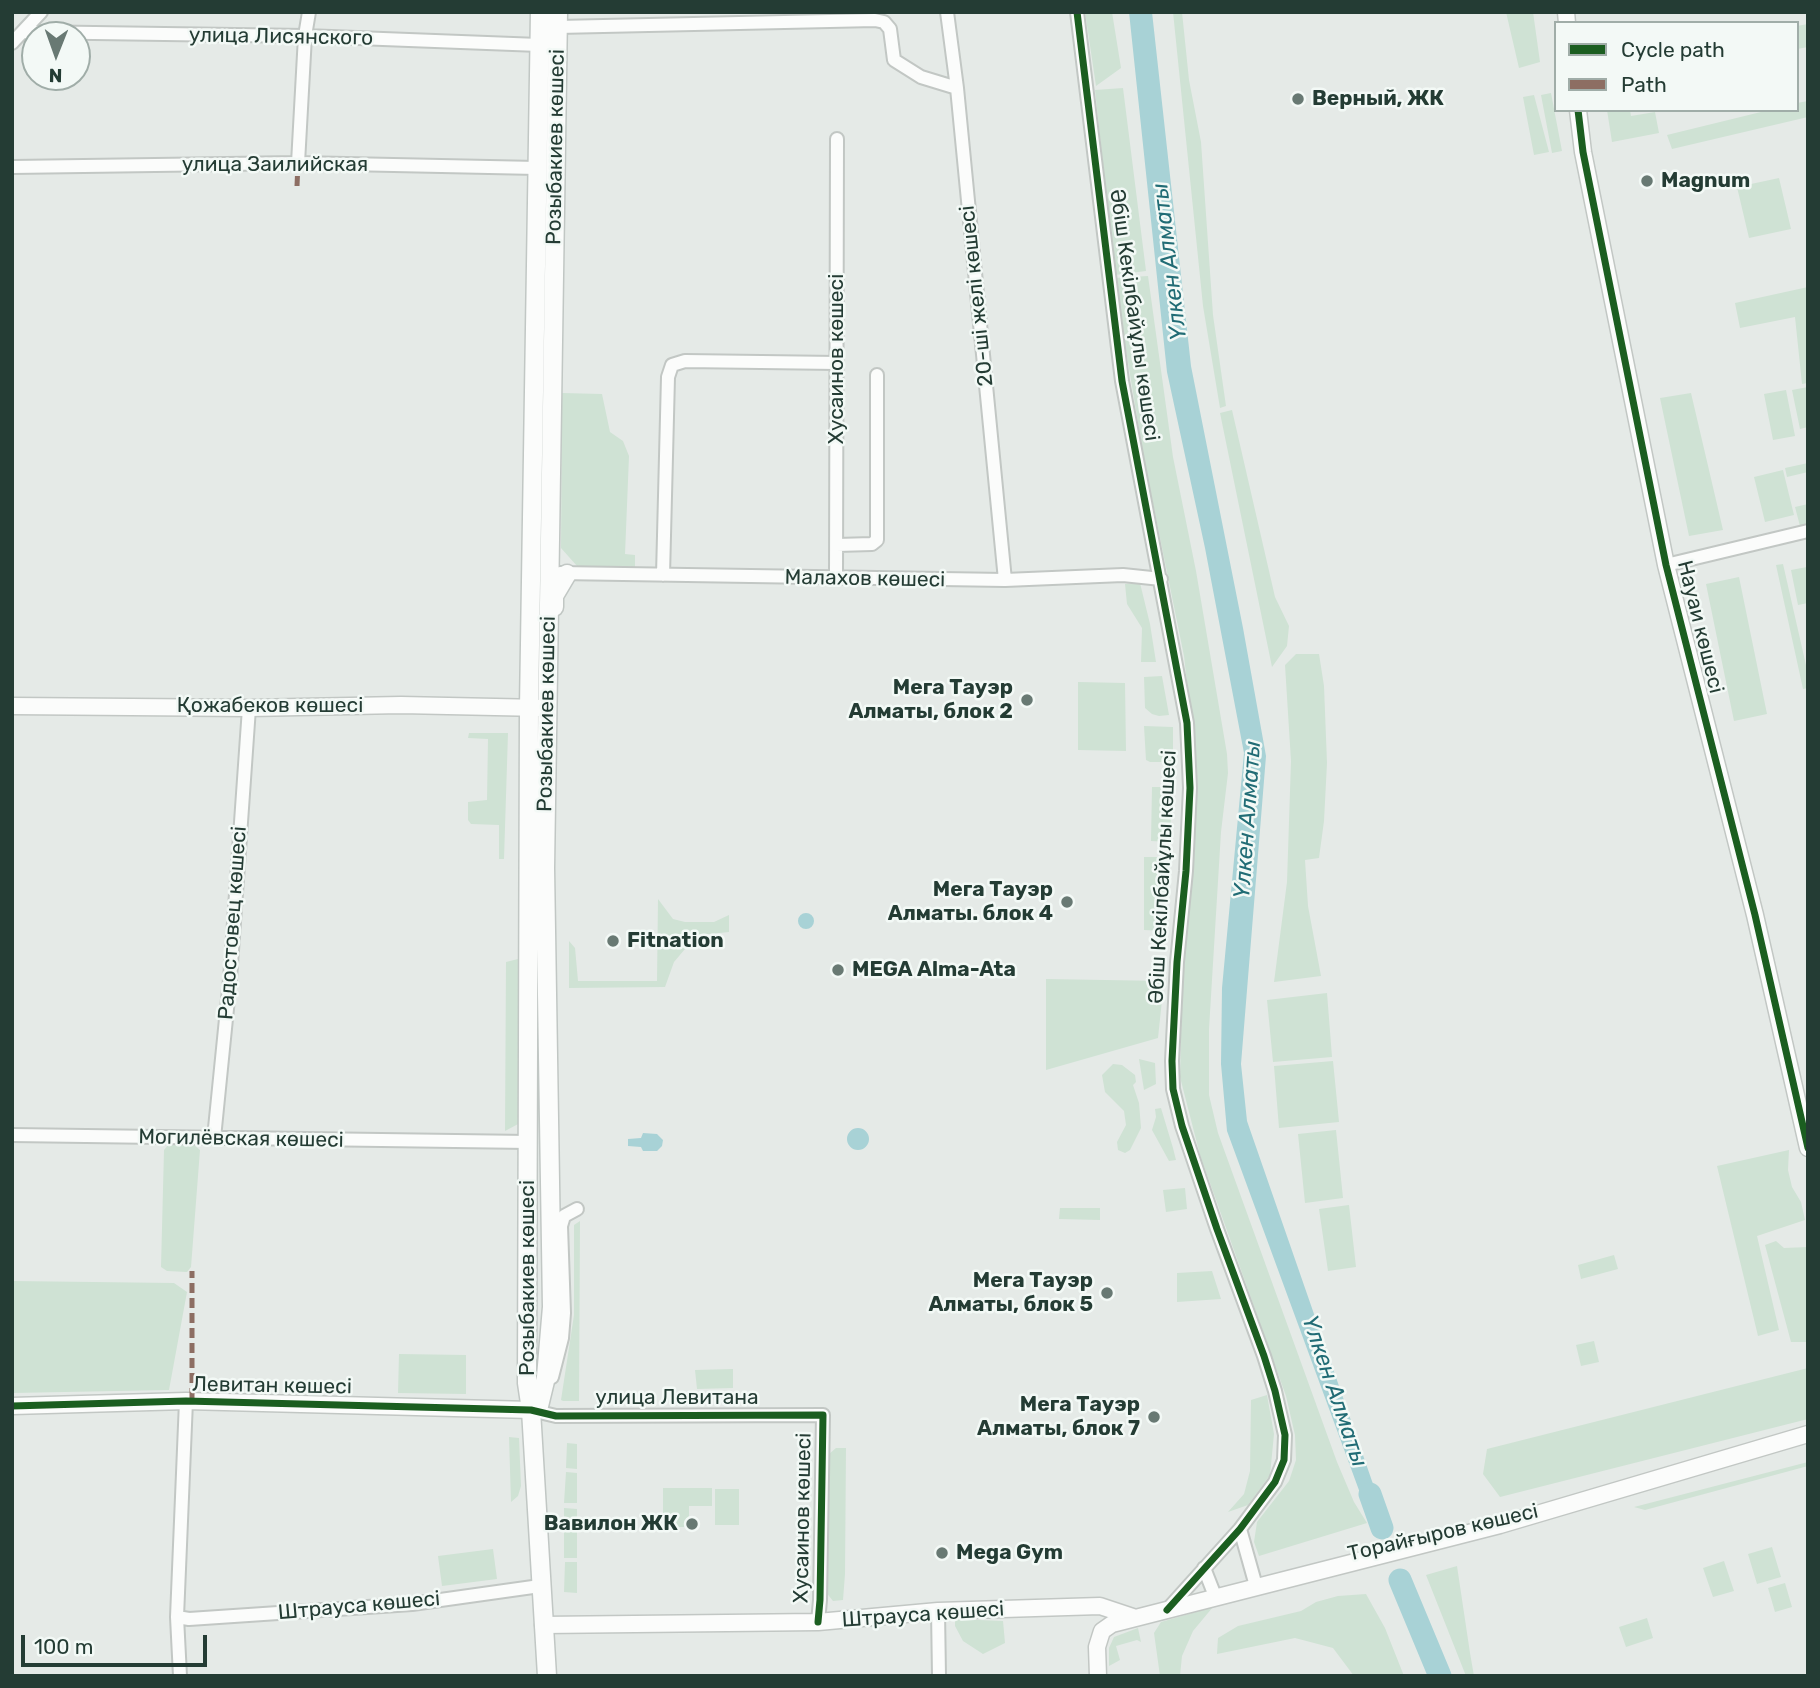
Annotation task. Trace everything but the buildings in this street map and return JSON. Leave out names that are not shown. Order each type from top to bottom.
[{"type":"main road","name":"Розыбакиев көшесі","points":[[540,12],[537,168],[538,708],[527,1383],[535,1408],[540,1586],[547,1676]]},
{"type":"main road","name":"Розыбакиев көшесі","points":[[535,1408],[549,1355],[552,1307],[545,897],[538,708],[547,684],[539,573],[558,20]]},
{"type":"main road","points":[[547,684],[553,638],[554,596],[567,574]]},
{"type":"street","points":[[298,163],[305,36],[309,12]]},
{"type":"street","name":"20-ші желі көшесі","points":[[947,12],[957,88],[1005,580]]},
{"type":"street","name":"Әбіш Кекілбайұлы көшесі","points":[[1077,12],[1122,381],[1187,723],[1189,779],[1186,871],[1177,962],[1172,1048],[1173,1089],[1182,1126],[1268,1368],[1285,1435],[1284,1460],[1275,1482],[1240,1530],[1167,1610]]},
{"type":"street","points":[[558,20],[875,20],[884,22],[890,29],[894,61],[921,76],[957,88]]},
{"type":"street","name":"улица Лисянского","points":[[91,33],[305,36],[539,46]]},
{"type":"street","name":"Науаи көшесі","points":[[1578,112],[1583,152],[1666,565],[1755,915],[1808,1148]]},
{"type":"street","name":"Хусаинов көшесі","points":[[836,139],[836,579]]},
{"type":"street","name":"улица Заилийская","points":[[12,166],[298,163],[537,168]]},
{"type":"street","points":[[663,575],[668,377],[672,365],[685,361],[836,363]]},
{"type":"street","points":[[837,545],[872,544],[877,540],[877,374]]},
{"type":"street","points":[[1666,565],[1808,531]]},
{"type":"street","name":"Малахов көшесі","points":[[539,573],[1005,580],[1123,575],[1161,579]]},
{"type":"street","name":"Қожабеков көшесі","points":[[12,705],[248,708],[401,705],[538,708]]},
{"type":"street","name":"Радостовец көшесі","points":[[214,1138],[230,979],[248,708]]},
{"type":"street","name":"Могилёвская көшесі","points":[[12,1135],[529,1142]]},
{"type":"street","points":[[535,1408],[555,1367],[562,1338],[564,1313],[561,1226],[564,1216],[577,1209]]},
{"type":"street","points":[[180,1676],[177,1617],[186,1401]]},
{"type":"street","name":"Левитан көшесі","points":[[12,1406],[186,1401],[535,1408]]},
{"type":"street","name":"улица Левитана","points":[[535,1408],[556,1416],[823,1415]]},
{"type":"street","name":"Хусаинов көшесі","points":[[818,1622],[823,1415]]},
{"type":"street","name":"Торайғыров көшесі","points":[[1098,1676],[1097,1647],[1102,1631],[1112,1624],[1548,1509],[1808,1434]]},
{"type":"street","points":[[1240,1530],[1262,1584]]},
{"type":"street","points":[[1204,1568],[1215,1596]]},
{"type":"street","name":"Штрауса көшесі","points":[[177,1617],[189,1619],[412,1604],[540,1586]]},
{"type":"street","name":"Штрауса көшесі","points":[[543,1625],[818,1622],[938,1611],[1100,1606],[1133,1617]]},
{"type":"street","points":[[938,1611],[939,1676]]},
{"type":"green space","points":[[1085,12],[1112,12],[1121,68],[1096,86]]},
{"type":"green space","points":[[1173,12],[1182,12],[1189,80],[1201,142],[1213,315],[1226,406],[1220,408],[1203,306]]},
{"type":"green space","points":[[1506,12],[1533,12],[1540,62],[1519,68]]},
{"type":"green space","points":[[1808,24],[1808,47],[1799,49],[1799,26]]},
{"type":"green space","points":[[1123,88],[1146,271],[1115,275],[1095,90]]},
{"type":"green space","points":[[1551,93],[1562,151],[1552,153],[1541,95]]},
{"type":"green space","points":[[1534,95],[1549,152],[1534,155],[1523,97]]},
{"type":"green space","points":[[1808,101],[1808,117],[1672,149],[1667,135],[1761,112],[1799,112],[1799,103]]},
{"type":"green space","points":[[1607,112],[1630,112],[1631,116],[1655,112],[1659,133],[1612,142]]},
{"type":"green space","points":[[1779,178],[1791,229],[1749,238],[1737,187]]},
{"type":"green space","points":[[1148,276],[1173,457],[1196,571],[1227,754],[1228,773],[1221,832],[1209,1029],[1209,1095],[1218,1133],[1337,1462],[1354,1502],[1367,1523],[1259,1556],[1254,1542],[1257,1522],[1289,1481],[1296,1460],[1295,1435],[1286,1396],[1200,1155],[1180,1077],[1182,995],[1196,805],[1196,765],[1184,656],[1144,459],[1114,278]]},
{"type":"green space","points":[[1808,287],[1808,383],[1802,384],[1795,317],[1740,328],[1735,303]]},
{"type":"green space","points":[[1808,387],[1808,427],[1800,429],[1792,390]]},
{"type":"green space","points":[[1786,390],[1795,436],[1773,440],[1764,394]]},
{"type":"green space","points":[[562,393],[602,394],[610,432],[623,441],[629,456],[625,554],[635,555],[635,567],[577,566],[561,548]]},
{"type":"green space","points":[[1691,393],[1723,530],[1689,536],[1660,398]]},
{"type":"green space","points":[[1232,410],[1275,597],[1289,626],[1287,646],[1272,667],[1220,413]]},
{"type":"green space","points":[[1808,463],[1808,472],[1787,477],[1785,468]]},
{"type":"green space","points":[[1783,470],[1794,515],[1765,522],[1754,477]]},
{"type":"green space","points":[[1808,504],[1808,524],[1800,526],[1795,507]]},
{"type":"green space","points":[[1783,564],[1808,674],[1808,688],[1803,689],[1776,565]]},
{"type":"green space","points":[[1807,567],[1808,603],[1798,605],[1791,570]]},
{"type":"green space","points":[[1739,577],[1767,714],[1734,721],[1706,584]]},
{"type":"green space","points":[[1140,583],[1156,662],[1141,662],[1142,628],[1127,604],[1125,584]]},
{"type":"green space","points":[[1296,654],[1319,654],[1324,686],[1327,763],[1324,821],[1319,858],[1305,860],[1308,906],[1321,976],[1274,982],[1287,882],[1291,761],[1285,665]]},
{"type":"green space","points":[[1162,676],[1169,715],[1159,716],[1145,708],[1144,677]]},
{"type":"green space","points":[[1078,682],[1125,683],[1126,751],[1078,750]]},
{"type":"green space","points":[[1144,726],[1173,727],[1173,762],[1146,760]]},
{"type":"green space","points":[[469,733],[508,733],[504,859],[499,859],[499,825],[471,824],[468,820],[468,802],[487,800],[488,739],[468,738]]},
{"type":"green space","points":[[1152,787],[1172,787],[1170,842],[1151,841]]},
{"type":"green space","points":[[1144,857],[1169,857],[1165,931],[1144,930]]},
{"type":"green space","points":[[658,899],[673,919],[685,922],[714,922],[729,915],[729,932],[701,935],[674,962],[665,987],[569,988],[569,941],[575,948],[578,981],[657,981]]},
{"type":"green space","points":[[518,959],[520,1123],[505,1131],[506,962]]},
{"type":"green space","points":[[1046,979],[1164,981],[1158,1038],[1046,1070]]},
{"type":"green space","points":[[1327,993],[1332,1057],[1273,1062],[1267,1000]]},
{"type":"green space","points":[[1139,1059],[1155,1063],[1156,1084],[1144,1090]]},
{"type":"green space","points":[[1333,1061],[1339,1122],[1279,1128],[1274,1066]]},
{"type":"green space","points":[[1113,1064],[1122,1065],[1135,1075],[1136,1082],[1133,1085],[1139,1103],[1141,1128],[1130,1150],[1125,1153],[1118,1150],[1117,1142],[1126,1125],[1124,1111],[1105,1092],[1102,1075]]},
{"type":"green space","points":[[1161,1108],[1176,1160],[1169,1161],[1152,1130],[1156,1117],[1155,1109]]},
{"type":"green space","points":[[1336,1130],[1343,1198],[1305,1203],[1298,1134]]},
{"type":"green space","points":[[168,1145],[194,1145],[200,1150],[191,1267],[187,1272],[167,1271],[161,1267],[164,1150]]},
{"type":"green space","points":[[1789,1150],[1788,1170],[1805,1220],[1757,1236],[1779,1330],[1758,1336],[1717,1166]]},
{"type":"green space","points":[[1185,1188],[1187,1209],[1166,1212],[1163,1190]]},
{"type":"green space","points":[[1349,1205],[1356,1267],[1328,1271],[1319,1209]]},
{"type":"green space","points":[[1060,1208],[1100,1208],[1100,1220],[1059,1219]]},
{"type":"green space","points":[[580,1221],[579,1401],[563,1401],[561,1400],[574,1315],[574,1225]]},
{"type":"green space","points":[[1776,1241],[1784,1248],[1808,1247],[1808,1342],[1791,1342],[1765,1245]]},
{"type":"green space","points":[[1614,1255],[1618,1269],[1581,1279],[1578,1265]]},
{"type":"green space","points":[[1212,1271],[1221,1299],[1177,1302],[1177,1273]]},
{"type":"green space","points":[[12,1281],[174,1283],[187,1292],[169,1390],[12,1393]]},
{"type":"green space","points":[[1594,1341],[1599,1362],[1581,1366],[1576,1345]]},
{"type":"green space","points":[[399,1354],[466,1355],[466,1394],[398,1393]]},
{"type":"green space","points":[[1808,1368],[1808,1419],[1500,1497],[1483,1474],[1487,1449]]},
{"type":"green space","points":[[733,1369],[733,1388],[697,1389],[695,1370]]},
{"type":"green space","points":[[1267,1395],[1274,1434],[1270,1475],[1248,1505],[1228,1512],[1244,1494],[1250,1471],[1251,1400]]},
{"type":"green space","points":[[509,1437],[519,1438],[521,1486],[518,1496],[511,1502]]},
{"type":"green space","points":[[567,1443],[577,1444],[577,1469],[566,1468]]},
{"type":"green space","points":[[836,1448],[846,1448],[845,1574],[843,1600],[833,1601],[825,1591],[829,1454]]},
{"type":"green space","points":[[1808,1462],[1808,1466],[1645,1510],[1634,1507]]},
{"type":"green space","points":[[566,1472],[577,1473],[577,1503],[564,1503]]},
{"type":"green space","points":[[663,1488],[712,1488],[712,1506],[689,1506],[689,1527],[663,1527]]},
{"type":"green space","points":[[715,1489],[739,1489],[739,1525],[715,1525]]},
{"type":"green space","points":[[564,1508],[577,1509],[577,1558],[564,1558]]},
{"type":"green space","points":[[1772,1547],[1781,1577],[1757,1584],[1748,1554]]},
{"type":"green space","points":[[493,1549],[497,1579],[442,1586],[438,1556]]},
{"type":"green space","points":[[1724,1561],[1734,1591],[1713,1597],[1703,1568]]},
{"type":"green space","points":[[565,1562],[577,1562],[577,1593],[564,1592]]},
{"type":"green space","points":[[1457,1566],[1474,1676],[1466,1676],[1426,1575]]},
{"type":"green space","points":[[1785,1583],[1792,1607],[1775,1612],[1768,1588]]},
{"type":"green space","points":[[1366,1594],[1385,1628],[1404,1676],[1354,1676],[1333,1648],[1295,1638],[1217,1654],[1218,1638],[1238,1626],[1301,1611],[1316,1602],[1338,1596]]},
{"type":"green space","points":[[1213,1607],[1193,1631],[1182,1656],[1180,1676],[1160,1676],[1154,1633],[1161,1622]]},
{"type":"green space","points":[[1647,1618],[1653,1638],[1626,1647],[1619,1627]]},
{"type":"green space","points":[[955,1619],[1003,1621],[1005,1643],[983,1654],[963,1641],[955,1626]]},
{"type":"green space","points":[[1138,1628],[1141,1642],[1137,1640],[1116,1646],[1120,1660],[1109,1666],[1109,1648],[1114,1637]]},
{"type":"water","points":[[1129,12],[1152,12],[1191,366],[1266,756],[1241,1064],[1247,1121],[1381,1507],[1379,1521],[1367,1512],[1227,1131],[1221,1064],[1222,988],[1244,753],[1205,548],[1167,372]]},
{"type":"water","points":[[806,913],[812,915],[812,927],[806,929],[800,927],[798,921],[800,915]]},
{"type":"water","points":[[854,1128],[862,1128],[869,1135],[869,1143],[862,1150],[854,1150],[847,1143],[847,1135]]},
{"type":"water","points":[[643,1133],[657,1134],[663,1140],[662,1146],[657,1151],[643,1151],[641,1147],[628,1146],[628,1139],[641,1138]]},
{"type":"water","points":[[1405,1591],[1414,1601],[1447,1676],[1432,1676],[1402,1605]]},
{"type":"waterway","name":"Үлкен Алматы","points":[[1370,1494],[1382,1528]]},
{"type":"waterway","name":"Үлкен Алматы","points":[[1400,1580],[1440,1676]]},
{"type":"marked path","points":[[297,186],[298,163]]},
{"type":"marked path","points":[[192,1271],[192,1398]]},
{"type":"cycle path","points":[[1077,12],[1122,381],[1187,723],[1190,788],[1186,871],[1177,962],[1173,1089],[1182,1126],[1217,1229],[1264,1356],[1285,1435],[1284,1460],[1275,1482],[1240,1529],[1167,1610]]},
{"type":"cycle path","points":[[1578,112],[1583,152],[1666,565],[1755,915],[1808,1148]]},
{"type":"cycle path","points":[[12,1406],[186,1401],[531,1410],[556,1416],[823,1415],[818,1622]]},
{"type":"place","name":"Верный, ЖК","points":[[1298,99]]},
{"type":"place","name":"Magnum","points":[[1647,181]]},
{"type":"place","name":"Мега Тауэр Алматы, блок 2","points":[[1027,700]]},
{"type":"place","name":"Мега Тауэр Алматы. блок 4","points":[[1067,902]]},
{"type":"place","name":"Fitnation","points":[[613,941]]},
{"type":"place","name":"MEGA Alma-Ata","points":[[838,970]]},
{"type":"place","name":"Мега Тауэр Алматы, блок 5","points":[[1107,1293]]},
{"type":"place","name":"Мега Тауэр Алматы, блок 7","points":[[1154,1417]]},
{"type":"place","name":"Вавилон ЖК","points":[[692,1524]]},
{"type":"place","name":"Mega Gym","points":[[942,1553]]}]
